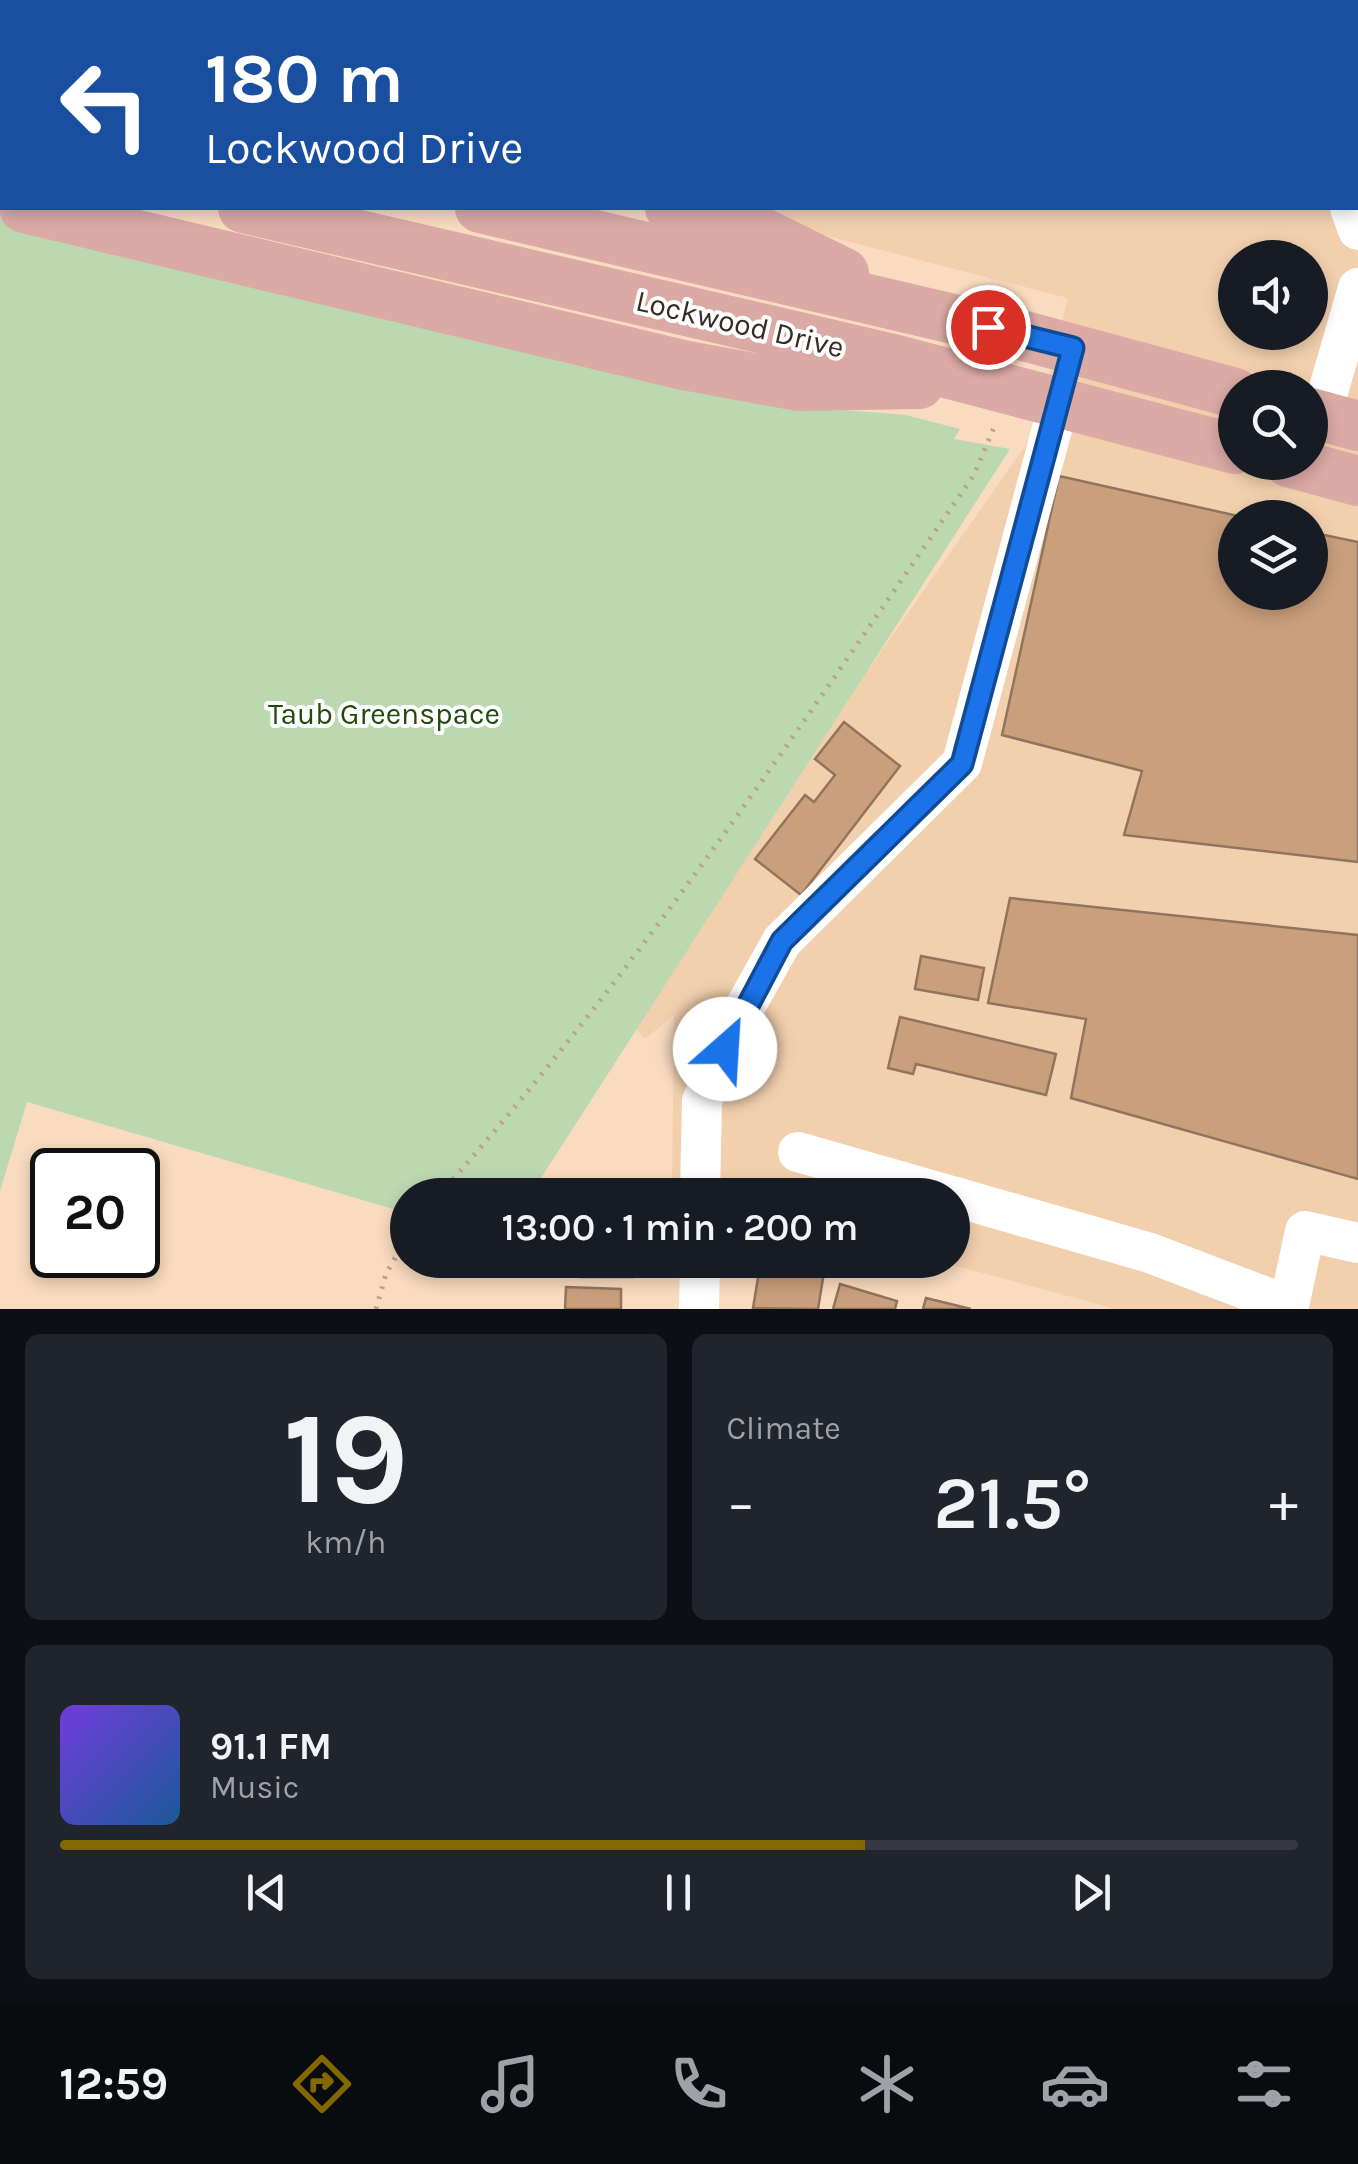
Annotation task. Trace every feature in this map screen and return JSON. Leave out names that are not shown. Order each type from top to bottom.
[{"type":"main road","points":[[32,210],[683,365],[798,386],[922,384],[1005,389]]},
{"type":"main road","name":"Lockwood Drive","points":[[253,210],[888,358],[1218,445]]},
{"type":"main road","name":"Lockwood Drive","points":[[497,210],[674,231],[900,306],[1218,387]]},
{"type":"main road","points":[[1059,403],[1073,348]]},
{"type":"street","points":[[1341,441],[1358,288]]},
{"type":"street","points":[[700,1178],[702,1101],[736,1023],[782,941],[962,764],[1059,403]]},
{"type":"street","points":[[798,1152],[888,1178]]},
{"type":"street","points":[[970,1202],[1150,1254],[1294,1307],[1305,1231],[1358,1242]]},
{"type":"street","points":[[699,1309],[700,1278]]},
{"type":"path","points":[[454,1178],[665,915],[906,574],[974,475],[1005,389]]},
{"type":"path","points":[[376,1309],[390,1267]]},
{"type":"shaded area","points":[[725,210],[1358,210],[1358,1309],[1116,1309],[970,1270],[970,1178],[672,1178],[674,1015],[645,1039],[625,1017],[1034,433],[1068,298]]},
{"type":"green space","name":"Taub Greenspace","points":[[0,217],[819,408],[906,415],[960,429],[954,439],[1010,449],[541,1178],[390,1178],[390,1208],[27,1102],[0,1191]]},
{"type":"building","points":[[1059,476],[1218,512],[1218,610],[1328,610],[1328,536],[1358,542],[1358,862],[1124,835],[1142,771],[1002,735]]},
{"type":"building","points":[[844,722],[900,766],[801,895],[755,859],[805,795],[814,802],[835,775],[815,759]]},
{"type":"building","points":[[1010,898],[1358,935],[1358,1179],[1071,1098],[1086,1019],[988,1003]]},
{"type":"building","points":[[921,956],[984,968],[978,1000],[915,989]]},
{"type":"building","points":[[900,1017],[1056,1054],[1046,1095],[916,1064],[913,1074],[888,1068]]},
{"type":"building","points":[[758,1278],[823,1278],[818,1309],[753,1308]]},
{"type":"building","points":[[840,1284],[897,1301],[895,1309],[833,1309]]},
{"type":"building","points":[[566,1287],[621,1289],[621,1309],[565,1309]]},
{"type":"building","points":[[926,1298],[971,1309],[923,1309]]},
{"type":"route","points":[[725,1049],[782,941],[962,764],[1073,348],[988,327]]}]
